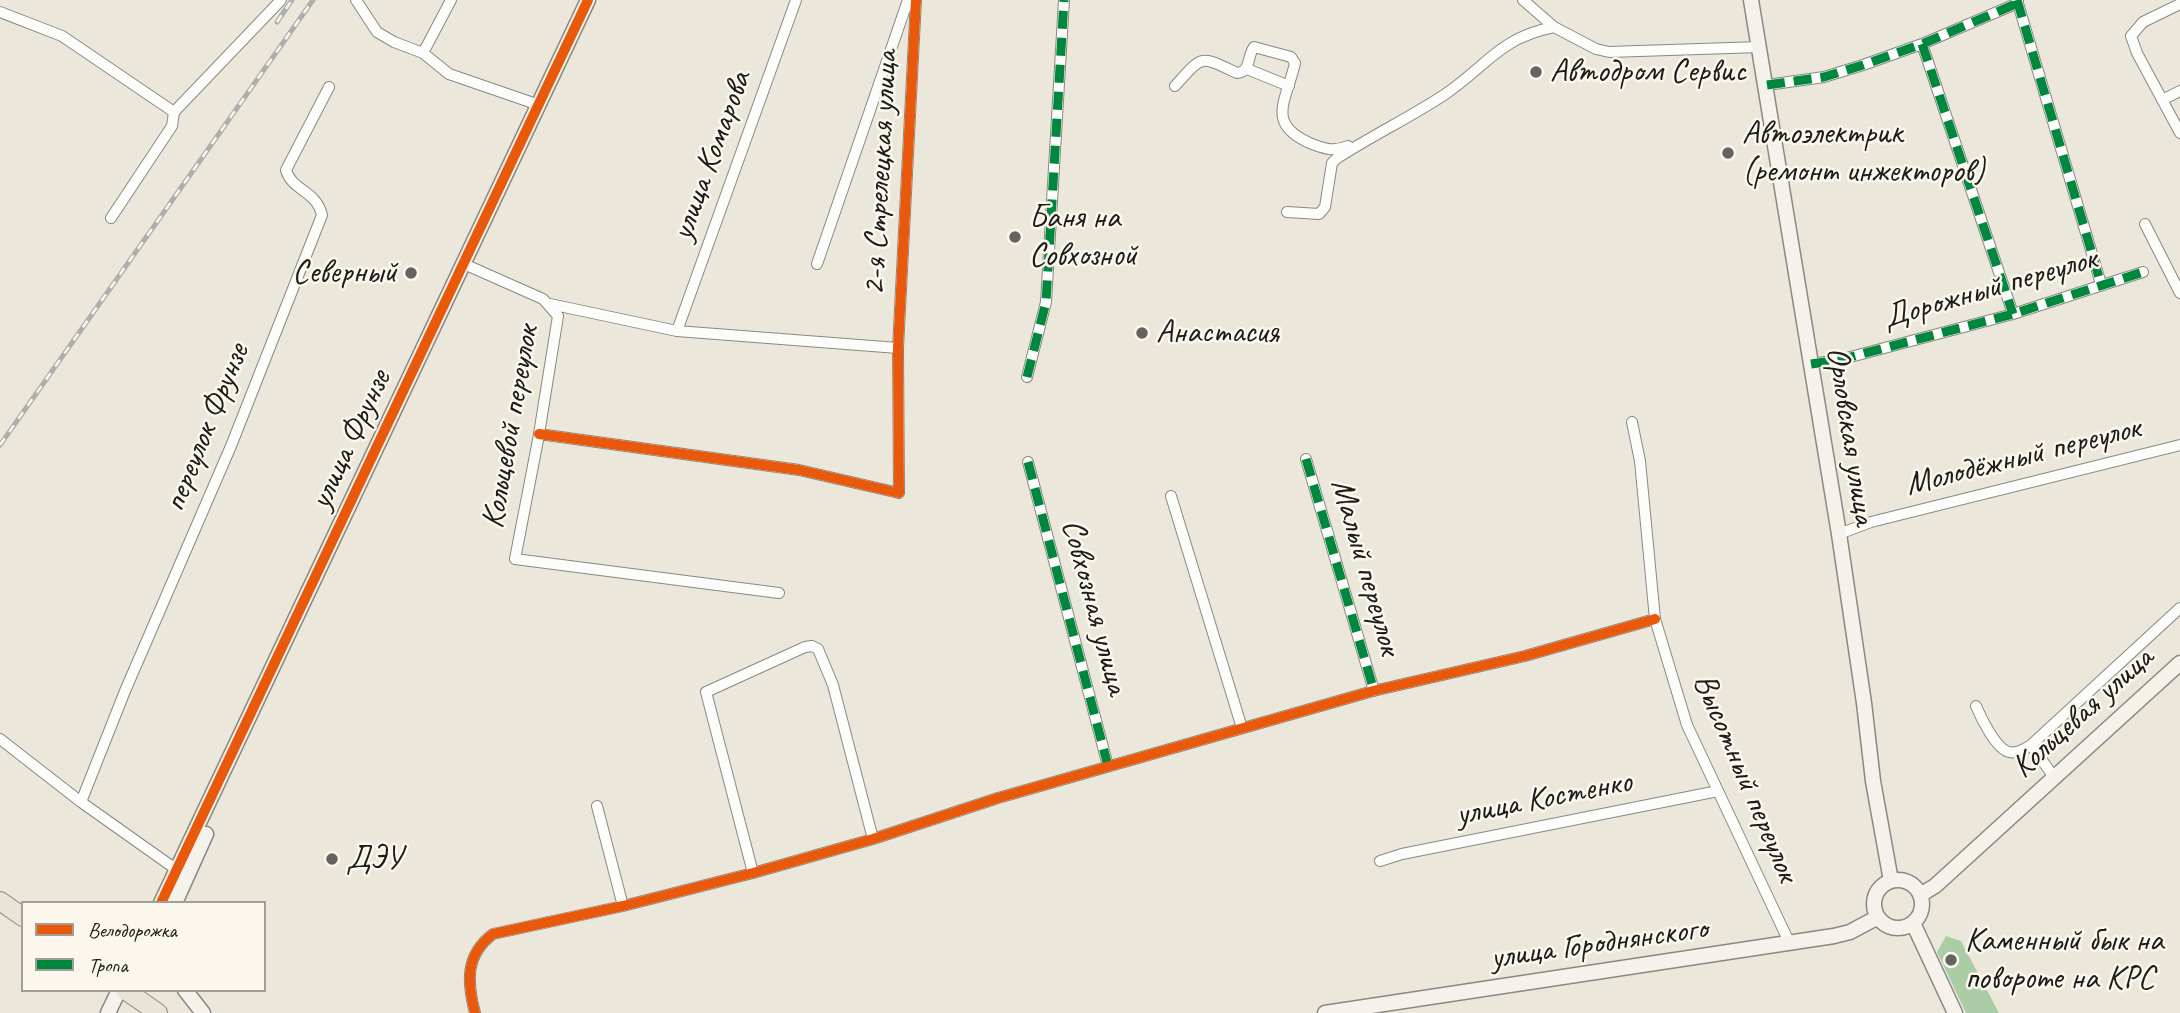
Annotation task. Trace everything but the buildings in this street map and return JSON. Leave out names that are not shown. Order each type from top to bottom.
[{"type":"highway","points":[[0,901],[21,916]]},
{"type":"highway","points":[[120,993],[158,1013]]},
{"type":"main road","name":"улица Фрунзе","points":[[183,869],[206,832],[227,766],[588,0]]},
{"type":"main road","name":"Орловская улица","points":[[1751,0],[1756,51],[1766,85],[1839,534],[1870,760],[1891,881]]},
{"type":"main road","name":"Кольцевая улица","points":[[1920,895],[1935,886],[2180,663]]},
{"type":"main road","points":[[162,901],[183,869]]},
{"type":"main road","points":[[175,901],[183,869]]},
{"type":"main road","points":[[1891,881],[1910,884],[1920,895],[1920,912],[1913,923],[1903,928],[1888,926],[1878,917],[1874,908],[1876,893],[1891,881]]},
{"type":"main road","name":"улица Городнянского","points":[[1325,1013],[1790,944],[1850,932],[1878,917]]},
{"type":"main road","points":[[1913,923],[1955,1013]]},
{"type":"main road","points":[[187,992],[203,1013]]},
{"type":"main road","points":[[108,1013],[120,993]]},
{"type":"street","points":[[111,218],[172,126],[174,112],[281,0]]},
{"type":"street","points":[[356,0],[377,32],[423,53],[449,74],[539,105]]},
{"type":"street","points":[[423,53],[452,0]]},
{"type":"street","name":"улица Комарова","points":[[677,331],[796,0]]},
{"type":"street","name":"2-я Стрелецкая улица","points":[[817,264],[908,0]]},
{"type":"street","name":"2-я Стрелецкая улица","points":[[539,434],[799,470],[899,493],[898,348],[916,0]]},
{"type":"street","points":[[1027,377],[1045,302],[1064,0]]},
{"type":"street","points":[[1523,0],[1554,27],[1596,49],[1609,52],[1735,48],[1756,51]]},
{"type":"street","points":[[1766,85],[1824,77],[1922,44],[2018,1],[2101,284]]},
{"type":"street","points":[[2180,4],[2143,22],[2131,36],[2137,53],[2180,133]]},
{"type":"street","points":[[0,12],[62,36],[174,112]]},
{"type":"street","points":[[1332,163],[1446,94],[1513,40],[1554,27]]},
{"type":"street","points":[[1735,48],[1750,41],[1756,30]]},
{"type":"street","points":[[1922,44],[2012,314]]},
{"type":"street","points":[[1247,69],[1254,47],[1291,57],[1295,66],[1282,105],[1283,123],[1301,139],[1327,150],[1335,151],[1352,144],[1359,145]]},
{"type":"street","points":[[1175,86],[1197,62],[1208,60],[1237,73],[1247,69],[1289,86]]},
{"type":"street","name":"переулок Фрунзе","points":[[81,802],[125,691],[231,446],[322,215],[320,204],[291,181],[286,170],[329,88]]},
{"type":"street","points":[[2162,100],[2180,91]]},
{"type":"street","points":[[1287,212],[1314,215],[1323,211],[1332,163],[1327,150]]},
{"type":"street","points":[[2145,223],[2180,293]]},
{"type":"street","name":"Кольцевой переулок","points":[[464,264],[543,299],[556,313],[557,322],[539,434],[515,559],[779,593]]},
{"type":"street","name":"Дорожный переулок","points":[[1811,365],[2012,314],[2143,272]]},
{"type":"street","points":[[549,304],[677,331],[898,348]]},
{"type":"street","name":"Высотный переулок","points":[[1632,422],[1640,461],[1655,619],[1687,725],[1790,944]]},
{"type":"street","name":"Молодёжный переулок","points":[[1839,534],[1871,522],[2180,445]]},
{"type":"street","name":"Малый переулок","points":[[1306,458],[1374,691]]},
{"type":"street","name":"Совхозная улица","points":[[1028,462],[1108,766]]},
{"type":"street","points":[[1171,496],[1242,728]]},
{"type":"street","points":[[1976,706],[1987,728],[2007,752],[2023,750],[2180,608]]},
{"type":"street","points":[[475,1013],[469,981],[470,966],[483,942],[494,934],[623,906],[753,873],[1242,728],[1374,691],[1525,656],[1655,619]]},
{"type":"street","points":[[753,873],[706,692],[805,647],[818,649],[833,685],[873,839]]},
{"type":"street","points":[[0,739],[81,802],[183,869]]},
{"type":"street","points":[[2031,745],[2054,777]]},
{"type":"street","name":"улица Костенко","points":[[1380,862],[1402,855],[1718,791]]},
{"type":"street","points":[[597,806],[623,906]]},
{"type":"green space","points":[[1946,936],[1961,941],[1999,1013],[1966,1013],[1937,952]]},
{"type":"railway","points":[[277,22],[292,0]]},
{"type":"railway","points":[[0,445],[313,0]]},
{"type":"marked path","points":[[1027,377],[1046,302],[1064,0]]},
{"type":"marked path","points":[[2017,0],[2101,284]]},
{"type":"marked path","points":[[1767,85],[1824,77],[1863,65],[1922,44],[2018,3]]},
{"type":"marked path","points":[[1922,44],[2013,314]]},
{"type":"marked path","points":[[1811,364],[1839,360],[2013,314],[2143,272]]},
{"type":"marked path","points":[[1306,459],[1374,691]]},
{"type":"marked path","points":[[1028,462],[1108,766]]},
{"type":"cycle path","points":[[162,901],[588,0]]},
{"type":"cycle path","points":[[539,434],[799,470],[899,493],[898,348],[916,0]]},
{"type":"cycle path","points":[[475,1013],[470,970],[477,951],[493,934],[623,906],[753,873],[873,839],[998,798],[1373,691],[1525,656],[1655,619]]},
{"type":"place","name":"Автодром Сервис","points":[[1536,72]]},
{"type":"place","name":"Автоэлектрик (ремонт инжекторов)","points":[[1728,153]]},
{"type":"place","name":"Баня на Совхозной","points":[[1015,237]]},
{"type":"place","name":"Северный","points":[[411,273]]},
{"type":"place","name":"Анастасия","points":[[1142,333]]},
{"type":"place","name":"ДЭУ","points":[[332,859]]},
{"type":"place","name":"Каменный бык на повороте на КРС","points":[[1951,960]]}]
